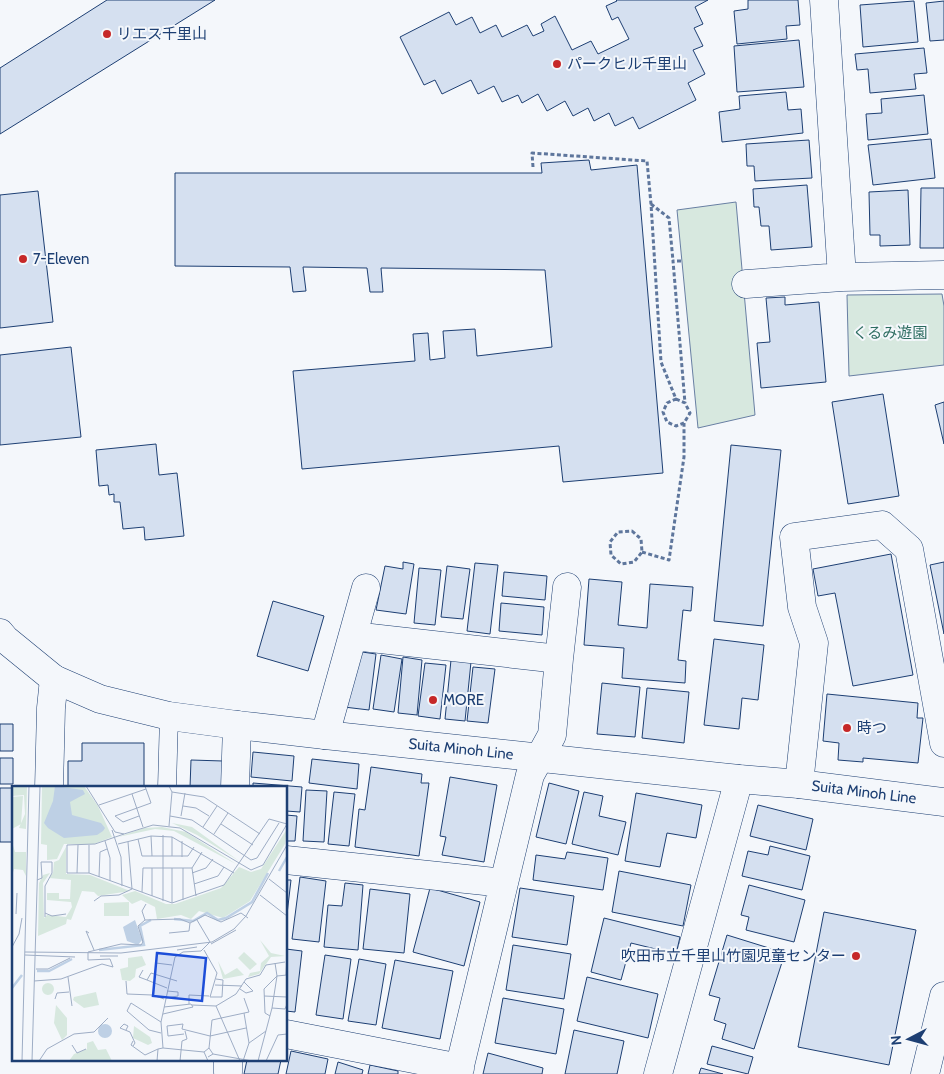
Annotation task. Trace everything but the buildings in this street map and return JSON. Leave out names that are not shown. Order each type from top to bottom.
[{"type":"street","points":[[824,0],[842,277]]},
{"type":"street","points":[[746,284],[842,277],[944,275]]},
{"type":"street","points":[[799,784],[814,643],[802,607],[794,537],[882,524],[910,549],[944,743]]},
{"type":"street","points":[[288,1034],[459,1071],[530,775],[552,735],[567,587]]},
{"type":"street","points":[[325,736],[366,588]]},
{"type":"street","name":"Suita Minoh Line","points":[[0,633],[54,679],[100,699],[169,716],[325,736],[799,784],[944,802]]},
{"type":"street","points":[[353,636],[559,659]]},
{"type":"street","points":[[49,786],[51,708],[54,679]]},
{"type":"street","points":[[235,786],[237,726]]},
{"type":"street","points":[[658,1074],[739,779]]},
{"type":"street","points":[[288,860],[504,883]]},
{"type":"street","points":[[925,1074],[944,996]]},
{"type":"lane","points":[[167,786],[169,716]]},
{"type":"path","points":[[533,167],[532,153],[647,161],[661,362],[676,399]]},
{"type":"path","points":[[642,552],[668,560],[684,457],[684,423],[690,413],[686,403],[669,218],[651,204]]},
{"type":"path","points":[[672,261],[681,261]]},
{"type":"path","points":[[684,423],[676,426],[667,422],[663,412],[667,403],[676,399],[686,403]]},
{"type":"path","points":[[632,531],[641,539],[642,552],[634,562],[621,564],[611,555],[610,542],[618,532],[632,531]]},
{"type":"green space","points":[[736,202],[755,415],[698,428],[677,210]]},
{"type":"green space","name":"くるみ遊園","points":[[942,294],[944,306],[944,365],[849,376],[847,295]]},
{"type":"place","name":"リエス千里山","points":[[107,34]]},
{"type":"place","name":"パークヒル千里山","points":[[557,64]]},
{"type":"place","name":"7-Eleven","points":[[23,259]]},
{"type":"place","name":"MORE","points":[[433,700]]},
{"type":"place","name":"時つ","points":[[847,728]]},
{"type":"place","name":"吹田市立千里山竹園児童センター","points":[[856,956]]}]
